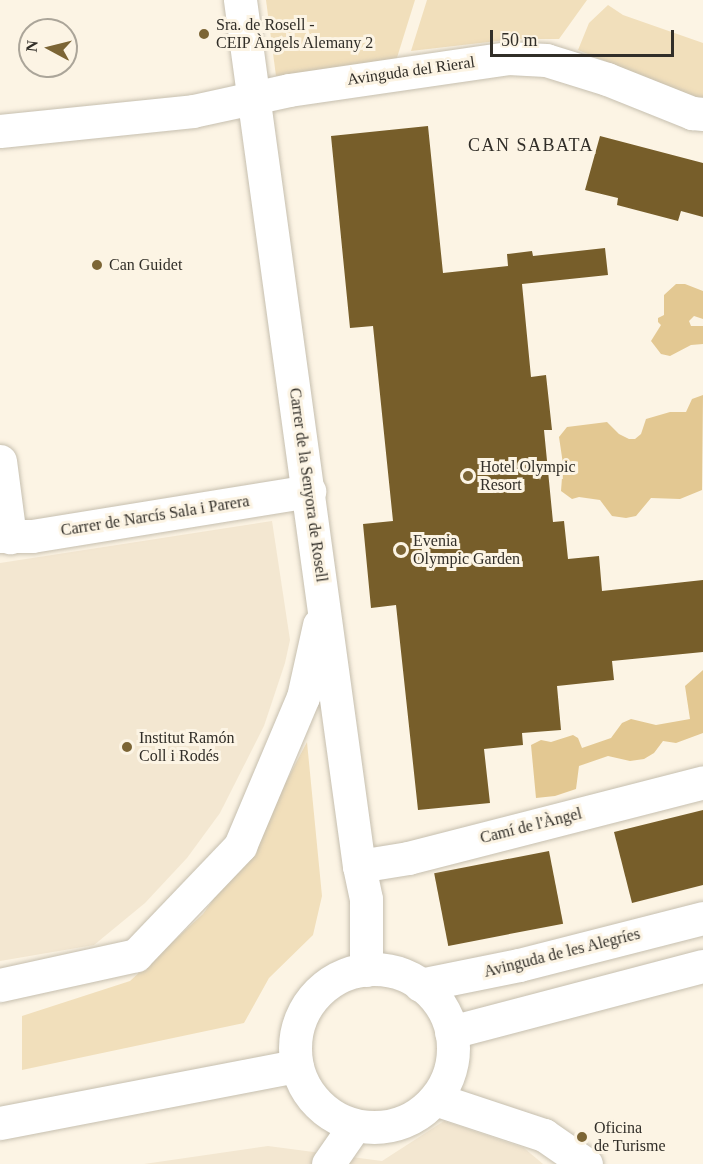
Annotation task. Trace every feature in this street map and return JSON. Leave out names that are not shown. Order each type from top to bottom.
[{"type":"street","name":"Carrer de la Senyora de Rosell","points":[[240,0],[359,866],[366,899],[366,970]]},
{"type":"street","name":"Avinguda del Rieral","points":[[0,131],[193,111],[254,97],[508,58],[546,60],[607,79],[692,113],[703,114]]},
{"type":"street","points":[[0,461],[5,536]]},
{"type":"street","name":"Carrer de Narcís Sala i Parera","points":[[5,536],[32,536],[309,491]]},
{"type":"street","points":[[0,985],[136,955],[240,846],[303,697],[324,599]]},
{"type":"street","points":[[303,697],[337,694]]},
{"type":"street","name":"Camí de l'Àngel","points":[[359,866],[408,858],[703,782]]},
{"type":"street","name":"Avinguda de les Alegríes","points":[[420,985],[519,964],[703,918]]},
{"type":"street","points":[[451,1032],[703,966]]},
{"type":"street","points":[[366,970],[387,970],[407,976],[420,985],[437,1001],[451,1032],[452,1056],[447,1078],[435,1099],[416,1115],[393,1125],[355,1125],[322,1108],[307,1089],[297,1066],[297,1033],[310,1002],[335,980],[366,970]]},
{"type":"street","points":[[0,1123],[297,1066]]},
{"type":"street","points":[[435,1099],[544,1135],[586,1164]]},
{"type":"street","points":[[328,1164],[355,1125]]},
{"type":"shaded area","points":[[266,0],[415,0],[395,64],[276,76]]},
{"type":"shaded area","points":[[427,0],[587,0],[559,39],[515,39],[411,51]]},
{"type":"shaded area","points":[[608,5],[623,15],[703,43],[703,101],[578,50],[589,23]]},
{"type":"shaded area","points":[[676,284],[685,284],[703,291],[703,319],[694,316],[689,321],[691,326],[703,326],[703,344],[691,345],[670,356],[661,354],[651,341],[661,325],[658,318],[664,315],[664,295]]},
{"type":"shaded area","points":[[703,395],[702,490],[680,499],[651,498],[636,516],[626,518],[612,516],[600,500],[579,497],[572,499],[561,491],[563,464],[559,437],[567,427],[607,422],[619,434],[635,439],[641,434],[646,419],[670,412],[686,412],[692,399]]},
{"type":"shaded area","name":"Institut Ramón Coll i Rodés","points":[[272,521],[290,640],[285,663],[264,726],[220,813],[187,858],[145,903],[94,945],[0,961],[0,563]]},
{"type":"shaded area","points":[[703,670],[703,733],[676,743],[663,741],[654,753],[644,759],[630,761],[608,756],[579,766],[576,789],[555,796],[536,798],[531,745],[541,740],[551,742],[573,735],[578,738],[582,748],[611,738],[622,723],[631,719],[656,725],[690,719],[685,686]]},
{"type":"shaded area","points":[[307,742],[322,896],[313,935],[269,978],[244,1023],[22,1070],[22,1016],[130,981],[203,914],[255,841]]},
{"type":"shaded area","points":[[444,1121],[524,1148],[543,1164],[144,1164],[268,1146],[382,1161]]},
{"type":"building","name":"Hotel Olympic Resort","points":[[428,126],[443,273],[508,266],[507,254],[532,251],[533,256],[605,248],[608,275],[522,284],[531,377],[546,375],[552,430],[544,430],[553,522],[564,521],[568,559],[599,556],[602,591],[703,580],[703,652],[612,661],[614,680],[557,686],[561,730],[522,733],[523,745],[484,749],[490,803],[418,810],[396,605],[371,608],[363,524],[393,521],[373,326],[350,328],[331,136]]},
{"type":"building","points":[[600,136],[703,163],[703,217],[681,211],[678,221],[617,205],[618,198],[585,190]]},
{"type":"building","points":[[703,810],[703,885],[632,903],[614,832]]},
{"type":"building","points":[[549,851],[563,924],[448,946],[434,873]]},
{"type":"place","name":"Sra. de Rosell - CEIP Àngels Alemany 2","points":[[204,34]]},
{"type":"place","name":"Can Guidet","points":[[97,265]]},
{"type":"place","name":"Hotel Olympic Resort","points":[[468,476]]},
{"type":"place","name":"Evenia Olympic Garden","points":[[401,550]]},
{"type":"place","name":"Institut Ramón Coll i Rodés","points":[[127,747]]},
{"type":"place","name":"Oficina de Turisme","points":[[582,1137]]},
{"type":"district","name":"CAN SABATA","points":[[531,145]]}]
